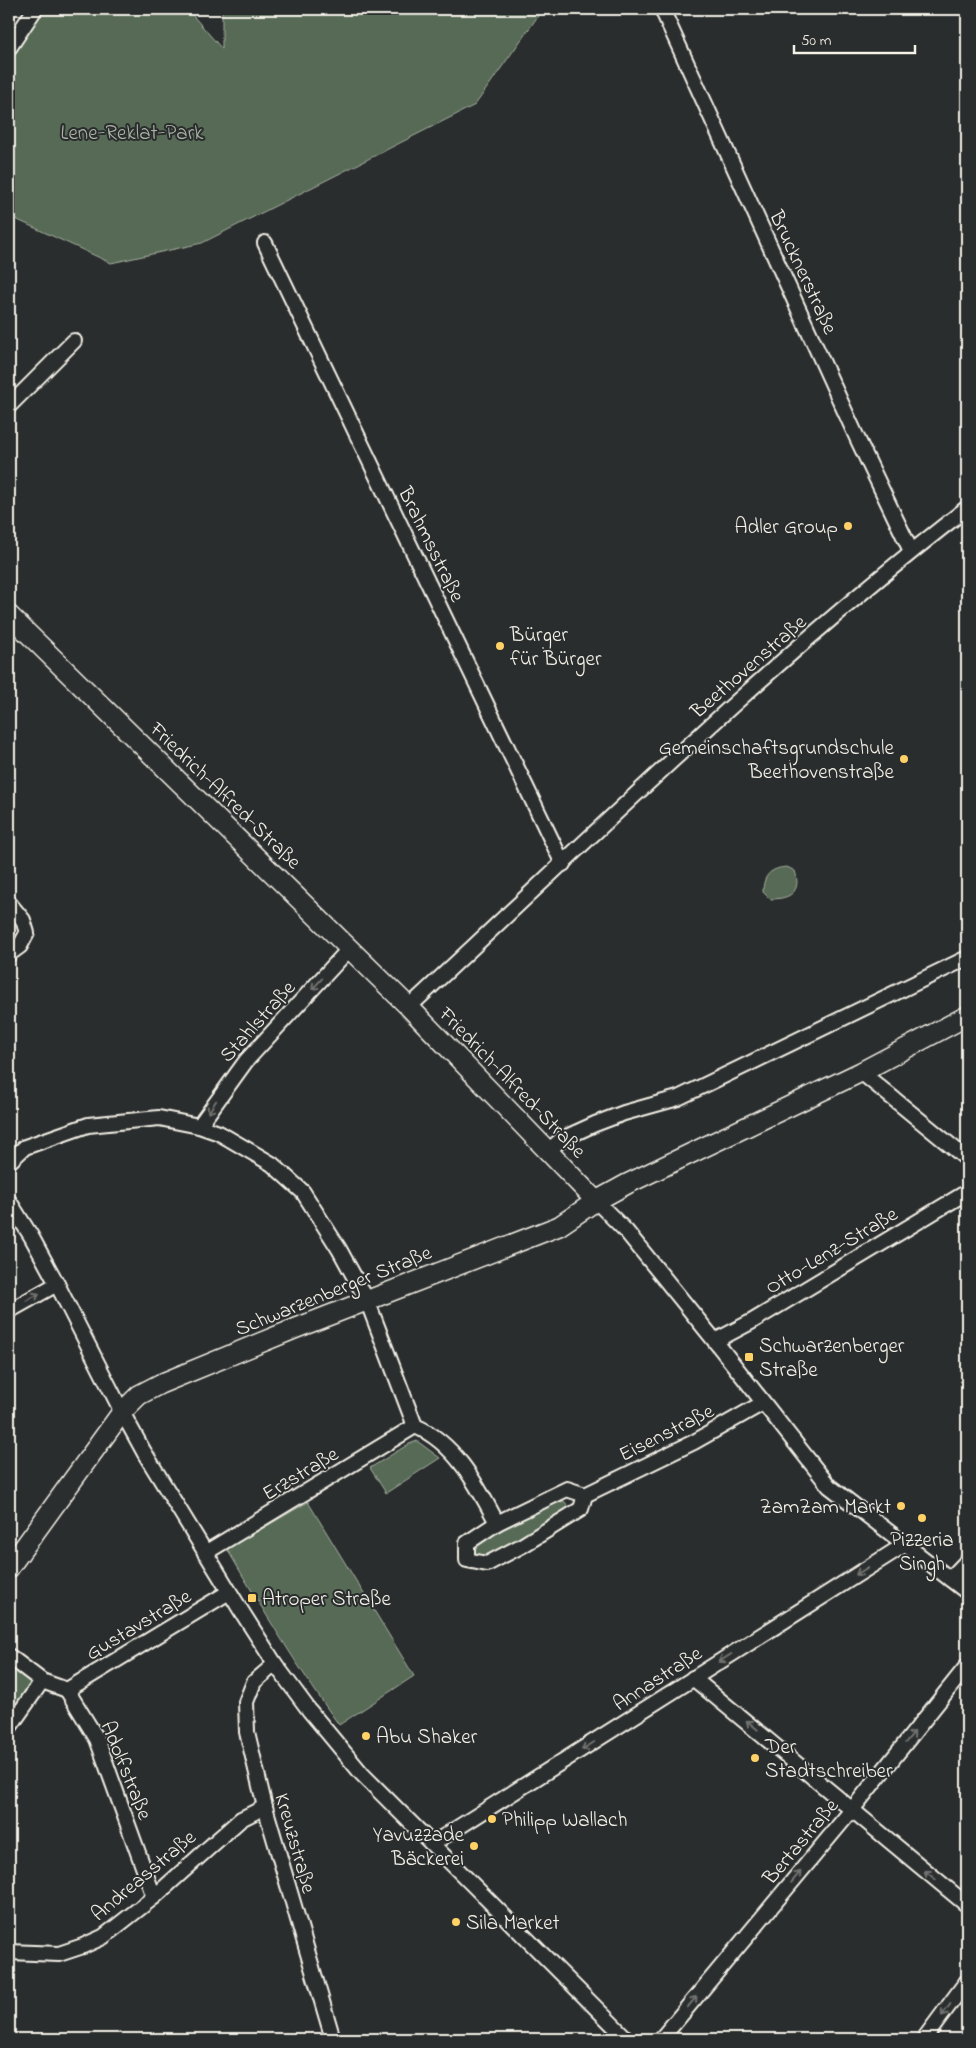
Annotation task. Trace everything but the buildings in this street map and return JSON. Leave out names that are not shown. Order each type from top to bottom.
[{"type":"main road","name":"Friedrich-Alfred-Straße","points":[[9,614],[410,1006],[596,1201]]},
{"type":"main road","name":"Schwarzenberger Straße","points":[[9,1568],[90,1454],[122,1412],[139,1395],[160,1384],[367,1300],[559,1226],[596,1201],[627,1184],[861,1072],[967,1016]]},
{"type":"street","points":[[9,48],[35,9]]},
{"type":"street","name":"Brucknerstraße","points":[[662,9],[854,431],[911,551]]},
{"type":"street","name":"Brahmsstraße","points":[[265,242],[564,864]]},
{"type":"street","points":[[9,406],[74,341]]},
{"type":"street","name":"Beethovenstraße","points":[[410,1006],[699,736],[911,551],[967,508]]},
{"type":"street","points":[[9,903],[23,920],[27,933],[20,946],[9,954]]},
{"type":"street","name":"Stahlstraße","points":[[199,1126],[246,1061],[350,948]]},
{"type":"street","points":[[549,1150],[562,1139],[602,1121],[678,1098],[967,958]]},
{"type":"street","points":[[861,1072],[967,1159]]},
{"type":"street","points":[[9,1162],[25,1147],[88,1125],[159,1118],[199,1126],[219,1133],[272,1164],[303,1192],[339,1249],[367,1300],[415,1426],[425,1430],[449,1449],[472,1478],[497,1524]]},
{"type":"street","name":"Otto-Lenz-Straße","points":[[715,1341],[751,1322],[967,1192]]},
{"type":"street","points":[[9,1201],[58,1284],[122,1412],[205,1553],[275,1664],[329,1736],[362,1774],[627,2039]]},
{"type":"street","name":"Friedrich-Alfred-Straße","points":[[596,1201],[626,1231],[829,1486],[967,1592]]},
{"type":"street","points":[[9,1311],[58,1284]]},
{"type":"street","name":"Eisenstraße","points":[[585,1495],[694,1442],[763,1403]]},
{"type":"street","name":"Erzstraße","points":[[205,1553],[415,1426]]},
{"type":"street","points":[[567,1490],[585,1495],[582,1509],[523,1545],[486,1564],[467,1560],[467,1543],[497,1524],[567,1490]]},
{"type":"street","name":"Annastraße","points":[[432,1844],[904,1545]]},
{"type":"street","points":[[950,1579],[967,1561]]},
{"type":"street","name":"Gustavstraße","points":[[67,1690],[229,1592]]},
{"type":"street","points":[[9,1656],[42,1681],[67,1690]]},
{"type":"street","name":"Kreuzstraße","points":[[275,1664],[254,1682],[246,1702],[247,1732],[265,1807],[333,2039]]},
{"type":"street","name":"Bertastraße","points":[[661,2039],[851,1810],[967,1666]]},
{"type":"street","points":[[693,1678],[967,1905]]},
{"type":"street","points":[[9,1728],[42,1681]]},
{"type":"street","name":"Adolfstraße","points":[[67,1690],[97,1739],[154,1896]]},
{"type":"street","name":"Andreasstraße","points":[[9,1952],[59,1954],[102,1937],[154,1896],[241,1819],[265,1807]]},
{"type":"street","points":[[924,2039],[967,1982]]},
{"type":"green space","name":"Lene-Reklat-Park","points":[[39,9],[187,9],[222,49],[222,9],[543,9],[475,105],[202,243],[111,263],[9,216],[9,52]]},
{"type":"green space","points":[[787,867],[795,871],[797,885],[795,890],[783,898],[770,899],[763,892],[766,877],[776,869]]},
{"type":"green space","points":[[417,1441],[440,1458],[386,1493],[370,1468]]},
{"type":"green space","points":[[564,1501],[570,1511],[489,1557],[475,1556],[474,1548],[477,1543],[551,1505]]},
{"type":"green space","points":[[308,1502],[414,1676],[339,1725],[281,1638],[227,1549]]},
{"type":"green space","points":[[9,1666],[28,1680],[31,1685],[9,1718]]},
{"type":"place","name":"Adler Group","points":[[848,526]]},
{"type":"place","name":"Bürger für Bürger","points":[[500,646]]},
{"type":"place","name":"Gemeinschaftsgrundschule Beethovenstraße","points":[[904,759]]},
{"type":"place","name":"Schwarzenberger Straße","points":[[749,1357]]},
{"type":"place","name":"ZamZam Markt","points":[[901,1506]]},
{"type":"place","name":"Pizzeria Singh","points":[[922,1518]]},
{"type":"place","name":"Atroper Straße","points":[[252,1598]]},
{"type":"place","name":"Abu Shaker","points":[[366,1736]]},
{"type":"place","name":"Der Stadtschreiber","points":[[755,1758]]},
{"type":"place","name":"Philipp Wallach","points":[[492,1819]]},
{"type":"place","name":"Yavuzzade Bäckerei","points":[[474,1846]]},
{"type":"place","name":"Sila Market","points":[[456,1922]]}]
